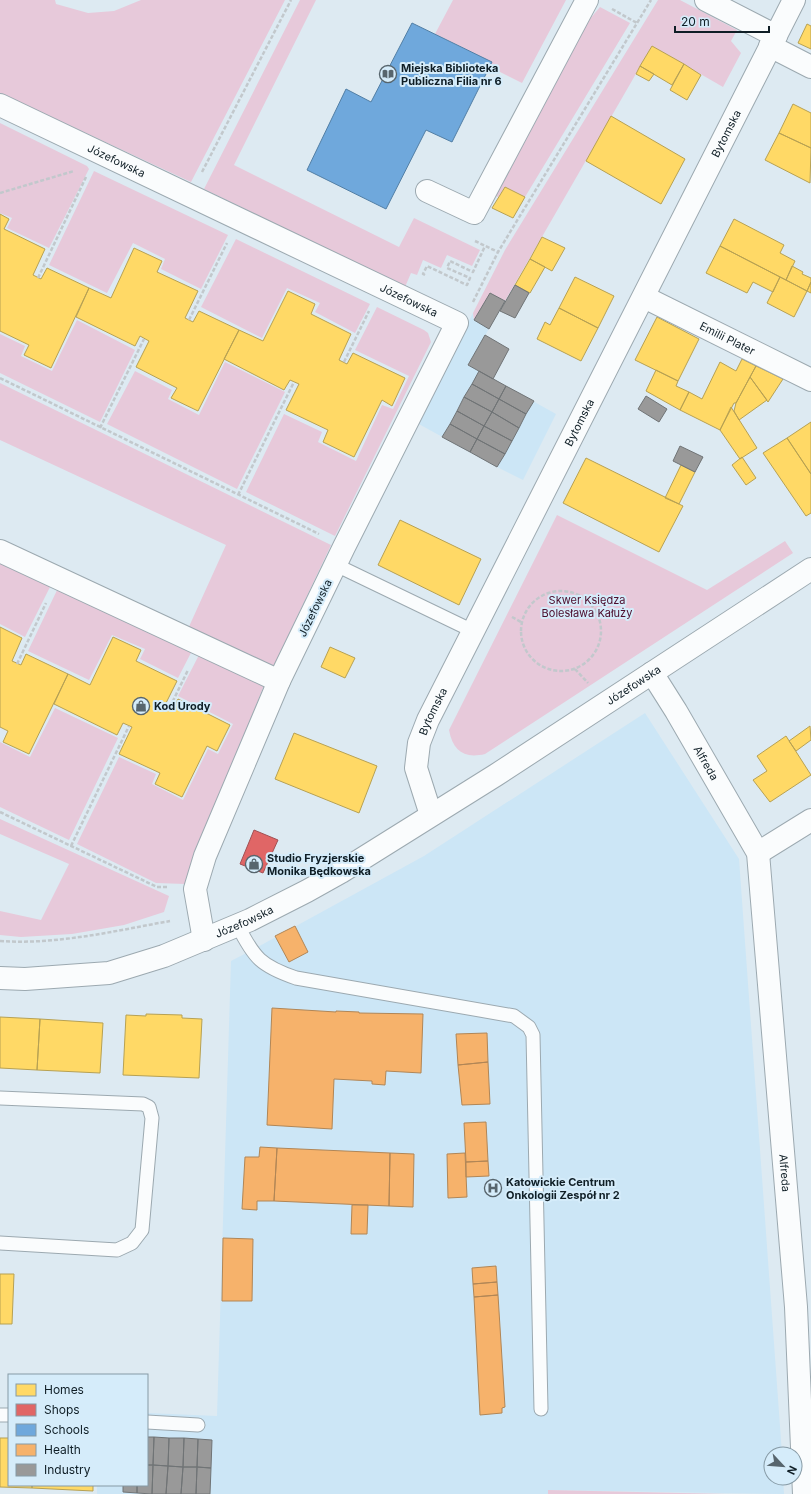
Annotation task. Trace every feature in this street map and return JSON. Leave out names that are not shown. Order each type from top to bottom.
[{"type":"street","points":[[427,191],[474,213],[587,0]]},
{"type":"street","points":[[706,0],[773,41],[811,67]]},
{"type":"street","name":"Bytomska","points":[[432,815],[416,768],[419,743],[428,720],[794,0]]},
{"type":"street","name":"Józefowska","points":[[0,105],[457,323],[279,681],[205,856],[195,889],[204,940]]},
{"type":"street","name":"Emilii Plater","points":[[644,297],[811,380]]},
{"type":"street","points":[[0,551],[279,681]]},
{"type":"street","name":"Józefowska","points":[[0,978],[25,979],[109,973],[164,956],[238,926],[328,879],[432,815],[811,569]]},
{"type":"street","name":"Alfreda","points":[[652,673],[758,853],[796,1307],[804,1494]]},
{"type":"street","points":[[758,853],[811,820]]},
{"type":"lane","points":[[340,556],[473,631]]},
{"type":"lane","points":[[238,926],[245,940],[259,960],[279,973],[290,977],[311,982],[514,1016],[529,1027],[533,1035],[541,1409]]},
{"type":"lane","points":[[0,1098],[143,1104],[149,1107],[152,1118],[142,1230],[132,1244],[117,1250],[0,1244]]},
{"type":"lane","points":[[148,1422],[198,1425]]},
{"type":"path","points":[[201,175],[291,0]]},
{"type":"path","points":[[472,304],[498,252],[651,0]]},
{"type":"path","points":[[610,7],[637,23]]},
{"type":"path","points":[[0,193],[76,170]]},
{"type":"path","points":[[38,278],[88,173]]},
{"type":"path","points":[[189,320],[239,219]]},
{"type":"path","points":[[430,277],[423,274],[427,266],[466,285],[470,278],[447,268],[450,261],[473,272],[485,246]]},
{"type":"path","points":[[344,362],[382,287]]},
{"type":"path","points":[[100,428],[144,339]]},
{"type":"path","points":[[0,378],[238,495],[340,556]]},
{"type":"path","points":[[238,495],[294,382]]},
{"type":"path","points":[[17,664],[58,578]]},
{"type":"path","points":[[564,590],[582,595],[595,608],[602,625],[600,643],[594,654],[591,659],[576,669],[557,672],[541,667],[527,654],[521,638],[521,622],[530,604],[546,593],[564,590]]},
{"type":"path","points":[[170,707],[200,644]]},
{"type":"path","points":[[576,669],[592,688]]},
{"type":"path","points":[[71,846],[128,726]]},
{"type":"path","points":[[0,812],[157,887],[172,888]]},
{"type":"path","points":[[0,941],[18,942],[80,938],[200,916]]},
{"type":"shaded area","points":[[490,293],[505,301],[468,365],[556,414],[523,480],[417,423],[473,313],[473,319]]},
{"type":"shaded area","name":"Katowickie Centrum Onkologii Zespół nr 2","points":[[645,713],[739,859],[781,1446],[763,1446],[763,1486],[784,1486],[784,1494],[549,1490],[548,1494],[97,1494],[97,1486],[148,1486],[148,1413],[217,1416],[231,961],[424,856]]},
{"type":"green space","points":[[0,0],[55,0],[56,4],[88,13],[114,11],[141,0],[285,0],[191,182],[0,93]]},
{"type":"green space","points":[[300,0],[316,0],[234,165],[399,247],[414,218],[480,250],[472,266],[447,255],[441,268],[423,260],[417,275],[411,273],[405,287],[204,189]]},
{"type":"green space","points":[[453,0],[566,0],[522,83],[490,67],[491,62],[435,34]]},
{"type":"green space","points":[[658,0],[680,0],[737,30],[731,41],[741,53],[723,87],[652,46],[505,301],[490,293],[474,320],[473,313],[505,250]]},
{"type":"green space","points":[[600,7],[630,23],[525,197],[505,187],[498,197],[494,195],[589,20]]},
{"type":"green space","points":[[0,123],[87,166],[89,169],[49,248],[7,228],[12,218],[0,213]]},
{"type":"green space","points":[[94,171],[228,235],[201,289],[161,269],[165,259],[133,243],[107,293],[49,265]]},
{"type":"green space","points":[[236,239],[370,304],[355,333],[315,312],[320,303],[287,288],[262,338],[201,307]]},
{"type":"green space","points":[[377,307],[424,330],[428,333],[431,342],[335,536],[246,492],[284,414],[322,432],[318,442],[356,461],[382,405],[393,409],[409,376],[355,350]]},
{"type":"green space","points":[[77,320],[135,350],[100,422],[0,373],[0,334],[25,346],[21,356],[52,371]]},
{"type":"green space","points":[[225,362],[285,392],[237,489],[107,424],[135,371],[172,390],[168,399],[199,415]]},
{"type":"green space","points":[[0,383],[331,545],[271,672],[187,631],[226,545],[0,440]]},
{"type":"green space","name":"Skwer Księdza Bolesława Kałuży","points":[[557,515],[707,590],[785,541],[793,553],[485,754],[465,754],[461,752],[453,743],[449,730]]},
{"type":"green space","points":[[0,556],[53,581],[25,637],[0,624]]},
{"type":"green space","points":[[59,586],[194,647],[178,678],[140,659],[145,649],[112,635],[89,680],[28,651]]},
{"type":"green space","points":[[201,651],[266,680],[185,884],[156,883],[77,844],[119,757],[156,774],[152,784],[183,800],[208,749],[218,754],[233,724],[178,696]]},
{"type":"green space","points":[[55,708],[118,738],[69,840],[0,807],[0,742],[30,757]]},
{"type":"green space","points":[[0,819],[169,896],[164,912],[124,925],[72,934],[21,937],[0,935],[0,911],[41,920],[69,864],[0,834]]},
{"type":"green space","points":[[548,1490],[726,1494],[548,1494]]},
{"type":"building: Homes","points":[[807,24],[811,26],[811,49],[798,43]]},
{"type":"building: Homes","points":[[652,46],[684,64],[672,85],[640,66]]},
{"type":"building: Homes","points":[[684,64],[701,75],[687,100],[670,90]]},
{"type":"building: Homes","points":[[640,66],[654,74],[649,81],[636,74]]},
{"type":"building: Homes","points":[[793,104],[811,113],[811,148],[779,133]]},
{"type":"building: Homes","points":[[611,116],[685,159],[661,204],[586,161]]},
{"type":"building: Homes","points":[[779,133],[811,148],[810,183],[765,160]]},
{"type":"building: Homes","points":[[505,187],[525,197],[513,218],[492,208]]},
{"type":"building: Homes","points":[[0,214],[9,219],[4,229],[45,249],[33,275],[41,279],[47,268],[89,288],[51,368],[24,355],[29,345],[0,331]]},
{"type":"building: Homes","points":[[734,219],[784,245],[780,253],[795,261],[786,280],[720,246]]},
{"type":"building: Homes","points":[[542,237],[565,248],[552,271],[530,259]]},
{"type":"building: Homes","points":[[720,246],[780,277],[773,292],[753,282],[747,293],[706,273]]},
{"type":"building: Homes","points":[[134,248],[162,261],[157,272],[198,291],[185,318],[193,322],[199,311],[239,330],[198,411],[171,398],[177,388],[136,367],[149,341],[140,336],[135,346],[76,317],[89,288],[111,298]]},
{"type":"building: Homes","points":[[530,259],[545,267],[530,293],[515,285]]},
{"type":"building: Homes","points":[[792,266],[803,272],[802,274],[811,278],[807,291],[786,280]]},
{"type":"building: Homes","points":[[575,277],[614,296],[598,328],[559,308]]},
{"type":"building: Homes","points":[[780,277],[807,291],[794,317],[767,303]]},
{"type":"building: Homes","points":[[811,282],[811,293],[807,291]]},
{"type":"building: Homes","points":[[288,291],[315,304],[311,314],[351,334],[339,360],[347,364],[353,353],[405,378],[392,406],[382,400],[354,457],[323,442],[328,430],[286,410],[299,384],[290,380],[284,390],[224,359],[239,330],[263,341]]},
{"type":"building: Homes","points":[[559,308],[598,328],[581,361],[537,339],[545,322],[550,325]]},
{"type":"building: Homes","points":[[657,317],[699,339],[678,381],[635,360]]},
{"type":"building: Homes","points":[[742,359],[756,366],[720,430],[680,410],[689,392],[702,399],[720,362],[736,371]]},
{"type":"building: Homes","points":[[756,366],[783,379],[768,402],[750,377]]},
{"type":"building: Homes","points":[[656,370],[678,381],[676,386],[689,392],[680,410],[646,391]]},
{"type":"building: Homes","points":[[750,377],[767,400],[739,420],[734,411],[736,403]]},
{"type":"building: Homes","points":[[731,407],[757,448],[740,459],[720,430]]},
{"type":"building: Homes","points":[[811,422],[811,474],[787,438]]},
{"type":"building: Homes","points":[[787,438],[811,474],[811,513],[806,516],[763,453]]},
{"type":"building: Homes","points":[[742,457],[756,478],[746,485],[732,465]]},
{"type":"building: Homes","points":[[586,458],[683,506],[659,552],[563,503]]},
{"type":"building: Homes","points":[[681,465],[695,472],[679,504],[665,498]]},
{"type":"building: Homes","points":[[400,520],[481,559],[459,605],[378,565]]},
{"type":"building: Homes","points":[[0,627],[22,638],[12,661],[21,665],[26,654],[68,674],[29,754],[3,742],[8,731],[0,727]]},
{"type":"building: Homes","points":[[113,637],[141,650],[136,661],[177,681],[165,705],[173,709],[178,699],[230,725],[217,751],[207,746],[182,797],[155,784],[160,773],[119,754],[132,727],[123,723],[117,735],[54,704],[68,674],[90,685]]},
{"type":"building: Homes","points":[[330,647],[355,658],[345,678],[321,667]]},
{"type":"building: Homes","points":[[810,726],[811,740],[796,751],[789,741]]},
{"type":"building: Homes","points":[[294,733],[377,766],[359,813],[275,779]]},
{"type":"building: Homes","points":[[786,736],[811,775],[770,802],[753,780],[767,771],[757,756]]},
{"type":"building: Homes","points":[[146,1014],[182,1015],[182,1018],[202,1019],[199,1078],[123,1075],[126,1015],[146,1016]]},
{"type":"building: Homes","points":[[0,1017],[40,1019],[37,1070],[0,1068]]},
{"type":"building: Homes","points":[[40,1019],[103,1023],[100,1073],[37,1070]]},
{"type":"building: Homes","points":[[0,1274],[14,1274],[12,1324],[0,1324]]},
{"type":"building: Homes","points":[[0,1438],[8,1438],[8,1486],[32,1486],[32,1488],[0,1487]]},
{"type":"building: Homes","points":[[32,1486],[93,1486],[93,1491],[32,1488]]},
{"type":"building: Shops","points":[[254,830],[278,840],[263,873],[240,864]]},
{"type":"building: Schools","points":[[412,23],[492,62],[452,142],[426,130],[386,209],[307,170],[346,89],[371,102]]},
{"type":"building: Health","points":[[295,926],[308,952],[289,962],[275,936]]},
{"type":"building: Health","points":[[272,1008],[359,1013],[423,1014],[421,1073],[386,1071],[385,1085],[372,1084],[372,1081],[334,1079],[332,1129],[267,1125]]},
{"type":"building: Health","points":[[487,1033],[488,1062],[458,1065],[456,1034]]},
{"type":"building: Health","points":[[488,1062],[490,1104],[462,1105],[458,1065]]},
{"type":"building: Health","points":[[486,1122],[488,1161],[466,1162],[464,1123]]},
{"type":"building: Health","points":[[260,1147],[277,1148],[274,1201],[257,1201],[257,1210],[242,1209],[245,1157],[259,1157]]},
{"type":"building: Health","points":[[277,1148],[390,1153],[389,1206],[274,1201]]},
{"type":"building: Health","points":[[390,1153],[414,1154],[413,1207],[389,1206]]},
{"type":"building: Health","points":[[465,1153],[467,1197],[448,1198],[447,1154]]},
{"type":"building: Health","points":[[488,1161],[489,1176],[466,1177],[466,1162]]},
{"type":"building: Health","points":[[352,1205],[368,1205],[367,1234],[351,1234]]},
{"type":"building: Health","points":[[223,1238],[253,1239],[252,1301],[222,1301]]},
{"type":"building: Health","points":[[496,1266],[497,1282],[473,1284],[472,1268]]},
{"type":"building: Health","points":[[497,1282],[498,1295],[474,1297],[473,1284]]},
{"type":"building: Health","points":[[498,1295],[505,1407],[502,1408],[502,1413],[480,1415],[474,1297]]},
{"type":"building: Industry","points":[[515,285],[529,293],[515,318],[500,311]]},
{"type":"building: Industry","points":[[490,293],[505,301],[489,329],[474,320]]},
{"type":"building: Industry","points":[[485,335],[509,349],[493,379],[468,365]]},
{"type":"building: Industry","points":[[479,371],[506,386],[499,399],[472,384]]},
{"type":"building: Industry","points":[[472,384],[499,399],[492,412],[464,397]]},
{"type":"building: Industry","points":[[506,386],[534,401],[526,414],[499,399]]},
{"type":"building: Industry","points":[[646,396],[667,409],[659,422],[638,409]]},
{"type":"building: Industry","points":[[464,397],[492,412],[484,426],[457,411]]},
{"type":"building: Industry","points":[[499,399],[526,414],[519,428],[492,412]]},
{"type":"building: Industry","points":[[457,411],[484,426],[477,439],[450,424]]},
{"type":"building: Industry","points":[[492,412],[519,428],[512,441],[484,426]]},
{"type":"building: Industry","points":[[450,424],[477,439],[470,452],[442,437]]},
{"type":"building: Industry","points":[[484,426],[512,441],[505,454],[477,439]]},
{"type":"building: Industry","points":[[477,439],[505,454],[497,467],[470,452]]},
{"type":"building: Industry","points":[[680,446],[703,457],[695,472],[673,461]]},
{"type":"building: Industry","points":[[148,1437],[154,1437],[153,1465],[148,1465]]},
{"type":"building: Industry","points":[[154,1437],[169,1438],[168,1466],[153,1465]]},
{"type":"building: Industry","points":[[169,1438],[184,1438],[183,1467],[168,1466]]},
{"type":"building: Industry","points":[[184,1438],[198,1439],[197,1467],[183,1467]]},
{"type":"building: Industry","points":[[198,1439],[212,1440],[211,1468],[197,1467]]},
{"type":"building: Industry","points":[[148,1465],[153,1465],[152,1494],[137,1493],[137,1486],[148,1486]]},
{"type":"building: Industry","points":[[153,1465],[168,1466],[166,1494],[152,1494]]},
{"type":"building: Industry","points":[[168,1466],[183,1467],[181,1494],[166,1494]]},
{"type":"building: Industry","points":[[183,1467],[197,1467],[196,1494],[181,1494]]},
{"type":"building: Industry","points":[[197,1467],[211,1468],[210,1494],[196,1494]]},
{"type":"building: Industry","points":[[123,1486],[137,1486],[137,1493],[123,1492]]},
{"type":"place","name":"Miejska Biblioteka Publiczna Filia nr 6","points":[[388,74]]},
{"type":"place","name":"Kod Urody","points":[[141,706]]},
{"type":"place","name":"Studio Fryzjerskie Monika Będkowska","points":[[254,864]]},
{"type":"place","name":"Katowickie Centrum Onkologii Zespół nr 2","points":[[493,1188]]}]
